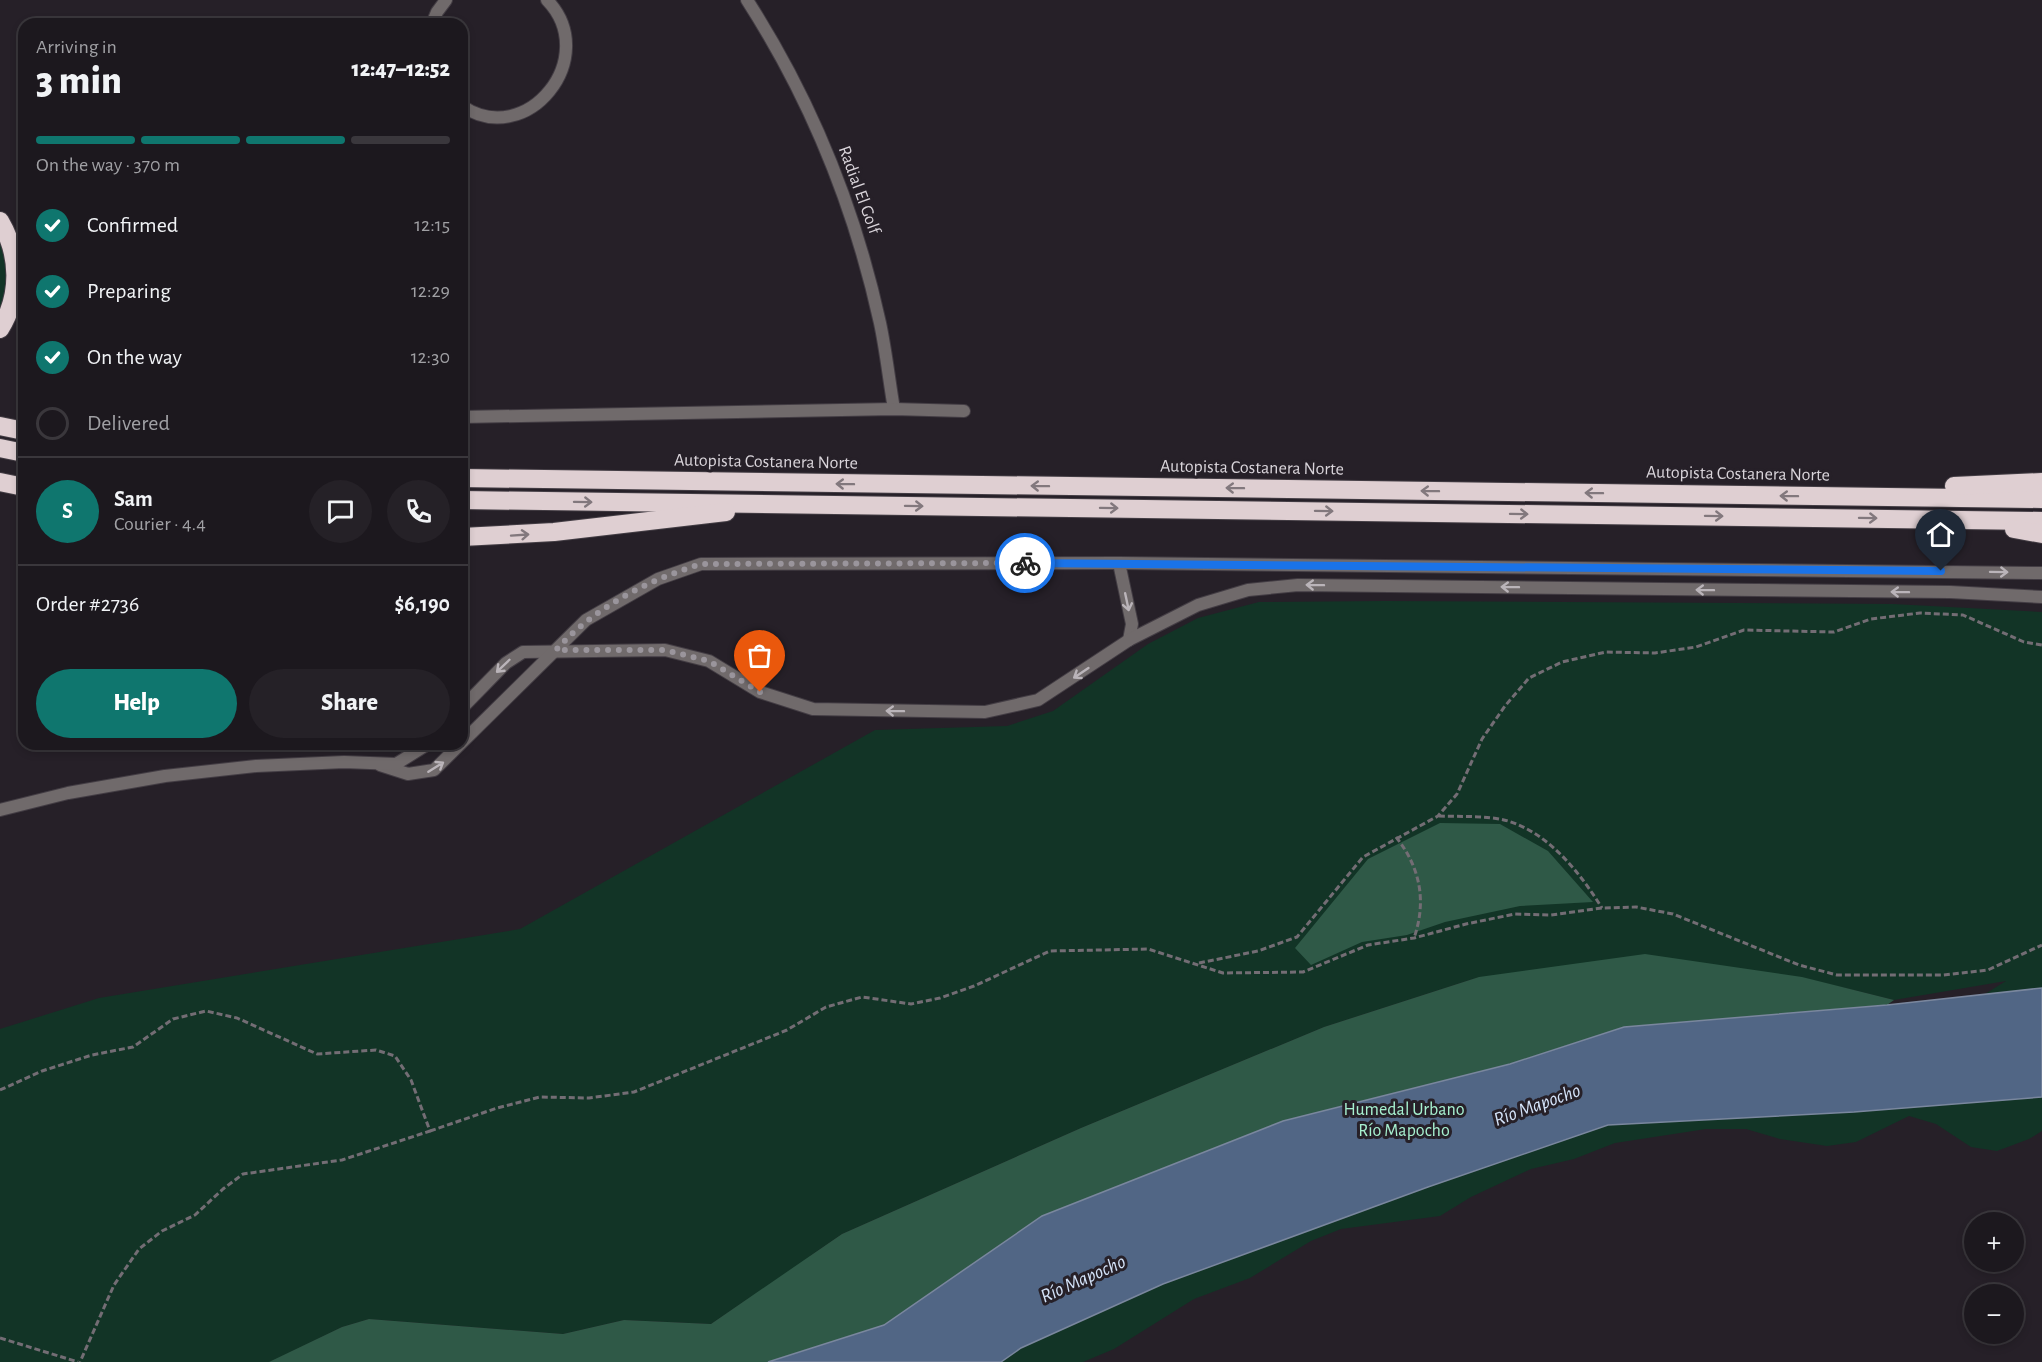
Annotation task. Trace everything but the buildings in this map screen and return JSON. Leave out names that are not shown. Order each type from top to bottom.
[{"type":"highway","points":[[0,220],[10,241],[16,268],[13,297],[0,329]]},
{"type":"highway","points":[[0,426],[18,430]]},
{"type":"highway","points":[[0,448],[18,452]]},
{"type":"highway","name":"Autopista Costanera Norte","points":[[468,478],[2042,499]]},
{"type":"highway","points":[[0,482],[18,486]]},
{"type":"highway","points":[[1848,496],[2042,482]]},
{"type":"highway","points":[[0,494],[18,497]]},
{"type":"highway","points":[[468,500],[2042,521]]},
{"type":"highway","points":[[468,537],[554,532],[700,516],[772,505]]},
{"type":"highway","points":[[1962,519],[2042,534]]},
{"type":"street","points":[[434,18],[446,0]]},
{"type":"street","points":[[468,108],[489,116],[512,115],[533,107],[550,93],[561,73],[567,51],[564,28],[554,7],[547,0]]},
{"type":"street","name":"Radial El Golf","points":[[747,0],[804,102],[841,190],[878,313],[894,409]]},
{"type":"street","points":[[468,417],[894,409],[964,411]]},
{"type":"street","points":[[1119,563],[1132,624],[1129,640]]},
{"type":"street","points":[[468,738],[586,620],[615,601],[658,579],[701,564],[1119,563],[2042,573]]},
{"type":"street","points":[[468,702],[517,654],[556,650],[665,650],[709,661],[760,692],[813,709],[962,712],[1007,708],[1038,700],[1129,640],[1173,616],[1221,596],[1298,585],[1950,592],[2042,597]]},
{"type":"street","points":[[0,810],[68,793],[165,776],[256,766],[344,762],[396,764],[418,750]]},
{"type":"street","points":[[380,765],[408,774],[427,773],[440,766],[456,750]]},
{"type":"path","points":[[1198,963],[1258,951],[1297,937],[1363,857],[1438,816],[1457,794],[1482,739],[1505,706],[1529,678],[1562,662],[1606,652],[1655,653],[1686,648],[1744,630],[1834,632],[1870,619],[1920,614],[1963,615],[2024,642],[2042,645]]},
{"type":"path","points":[[1438,816],[1508,821],[1536,836],[1569,863],[1602,908]]},
{"type":"path","points":[[1396,837],[1411,856],[1418,881],[1421,917],[1414,938]]},
{"type":"path","points":[[0,1338],[79,1362],[114,1285],[139,1249],[162,1232],[195,1215],[243,1174],[342,1160],[497,1108],[540,1097],[589,1098],[634,1092],[787,1030],[826,1007],[862,997],[911,1004],[940,998],[974,986],[1050,951],[1148,949],[1198,963],[1223,973],[1303,972],[1368,945],[1414,938],[1515,914],[1551,915],[1602,908],[1636,907],[1673,915],[1799,965],[1838,975],[1943,975],[1988,970],[2042,945]]},
{"type":"path","points":[[0,1090],[42,1071],[92,1055],[133,1047],[173,1019],[206,1011],[237,1018],[317,1054],[376,1050],[395,1056],[411,1080],[430,1131]]},
{"type":"green space","points":[[0,234],[7,262],[7,272],[0,309]]},
{"type":"green space","name":"Humedal Urbano Río Mapocho","points":[[1259,602],[1893,604],[2042,612],[2042,1131],[2029,1139],[1997,1151],[1971,1147],[1936,1124],[1909,1116],[1856,1142],[1827,1146],[1780,1139],[1746,1129],[1706,1129],[1615,1143],[1574,1159],[1531,1169],[1471,1197],[1440,1216],[1341,1229],[1311,1241],[1250,1278],[1194,1299],[1114,1349],[1083,1362],[427,1362],[713,1326],[752,1296],[711,1324],[624,1320],[563,1334],[369,1319],[342,1327],[270,1362],[0,1362],[0,1029],[99,998],[520,929],[875,730],[1007,726],[1053,711],[1148,644],[1198,618]],"holes":[[[1479,977],[810,1256],[842,1234],[1081,1128],[1324,1027]],[[2006,981],[1980,997],[1906,1010],[1841,987],[1894,1000]]]},
{"type":"green space","points":[[1440,823],[1500,824],[1548,851],[1593,902],[1520,906],[1445,922],[1407,935],[1362,942],[1311,965],[1295,948],[1368,859]]},
{"type":"green space","points":[[1645,954],[1802,977],[1894,1000],[1887,1005],[1624,1027],[1510,1064],[1283,1121],[1042,1216],[884,1325],[768,1362],[269,1362],[342,1327],[369,1319],[563,1334],[624,1320],[711,1324],[842,1234],[1081,1128],[1324,1027],[1479,977]]},
{"type":"water","name":"Río Mapocho","points":[[2042,988],[2042,1097],[1854,1112],[1608,1125],[1428,1187],[1163,1284],[1021,1348],[1001,1362],[768,1362],[884,1325],[1042,1216],[1283,1121],[1510,1064],[1624,1027],[1887,1005]]},
{"type":"way so far","points":[[760,692],[709,661],[665,650],[556,650],[586,620],[615,601],[658,579],[701,564],[1025,563]]},
{"type":"route","points":[[1025,563],[1941,571]]}]
